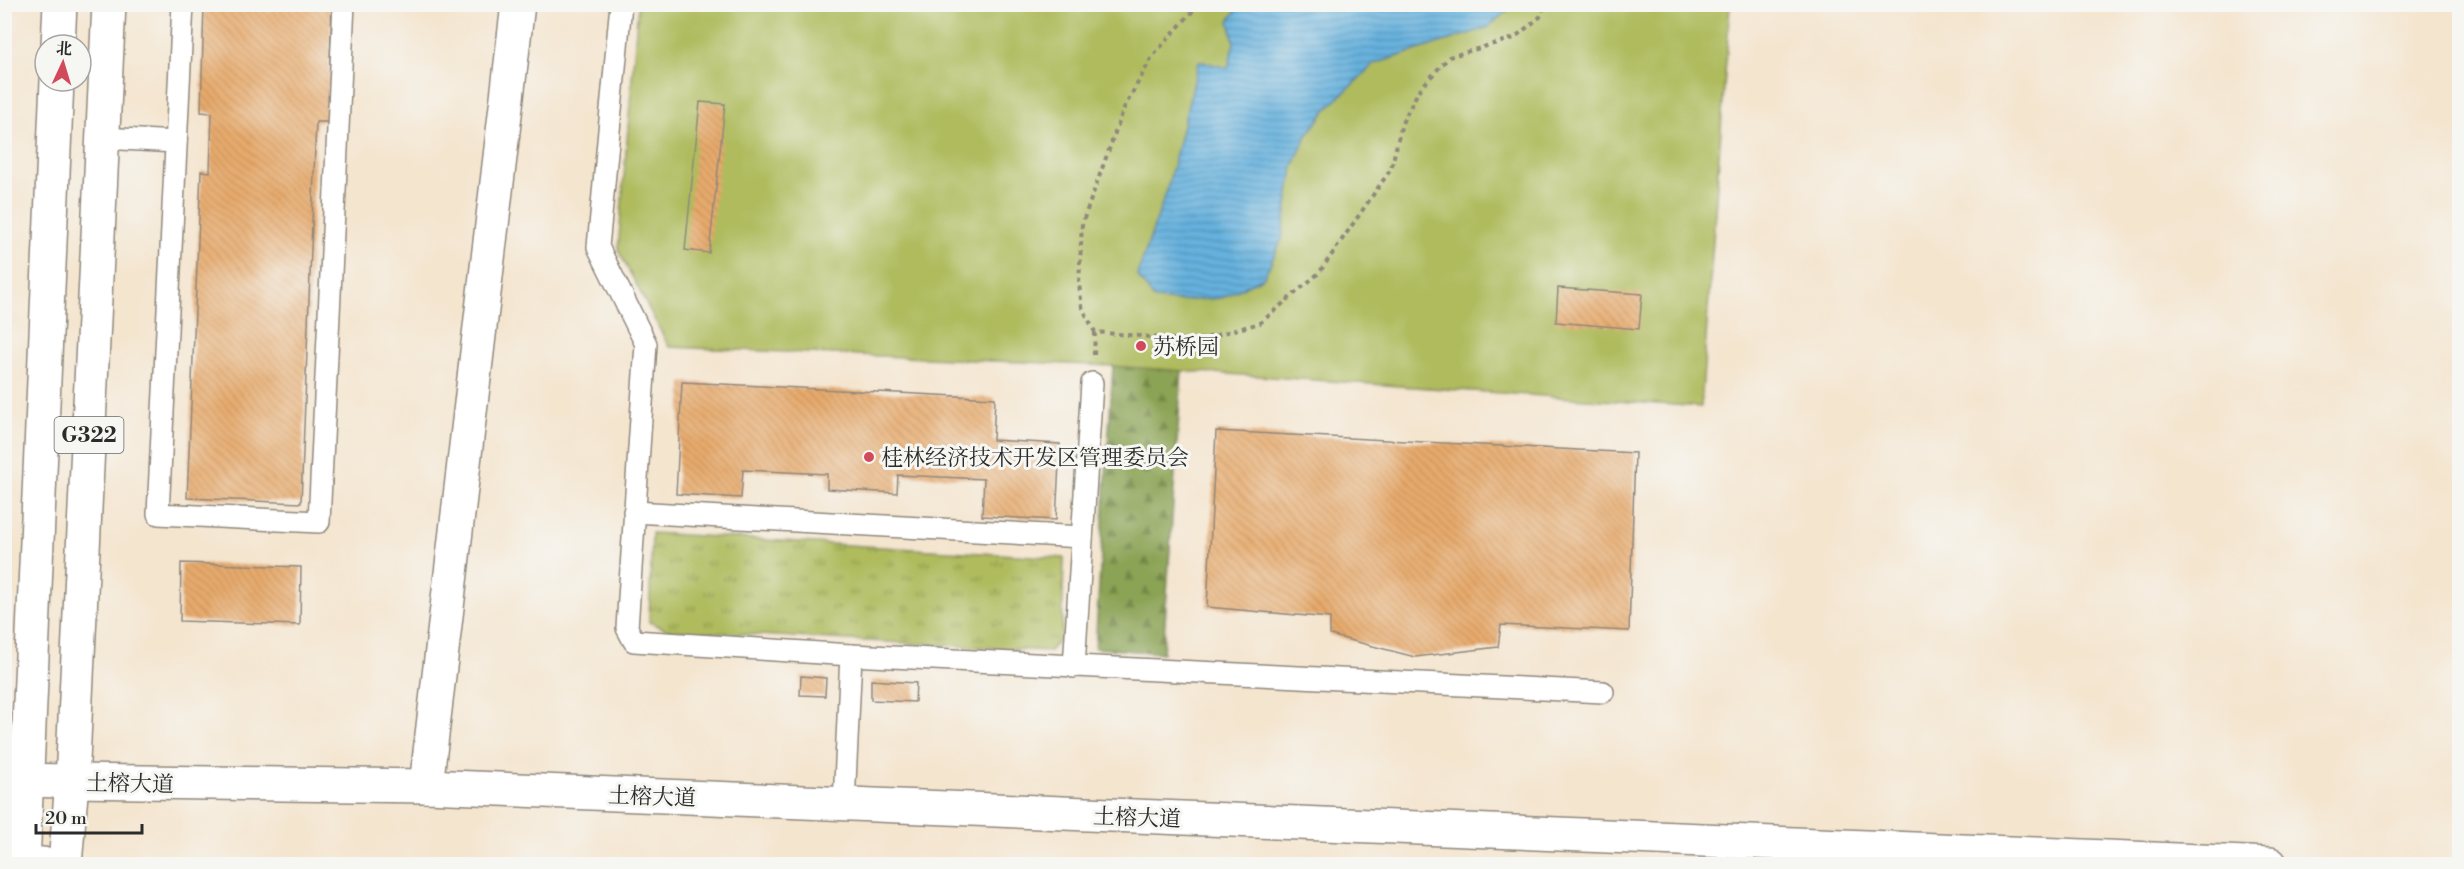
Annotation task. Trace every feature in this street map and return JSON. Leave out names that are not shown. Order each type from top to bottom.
[{"type":"main road","points":[[59,33],[60,4]]},
{"type":"main road","name":"G322","points":[[65,864],[72,782],[109,4]]},
{"type":"main road","points":[[426,786],[518,4]]},
{"type":"main road","name":"G322","points":[[23,864],[16,781],[56,93]]},
{"type":"main road","name":"土榕大道","points":[[16,781],[426,786],[2270,864]]},
{"type":"lane","points":[[183,4],[158,514],[319,522],[344,4]]},
{"type":"lane","points":[[621,4],[598,247],[646,344],[627,628],[634,640],[850,655],[1603,692]]},
{"type":"lane","points":[[103,138],[176,142]]},
{"type":"lane","points":[[1074,667],[1092,383]]},
{"type":"lane","points":[[634,512],[1082,537]]},
{"type":"lane","points":[[844,804],[850,655]]},
{"type":"path","points":[[1199,4],[1152,57],[1124,108],[1082,224],[1079,284],[1082,306],[1095,332],[1195,341],[1260,322],[1319,273],[1391,169],[1402,123],[1419,90],[1449,57],[1514,38],[1540,17],[1545,4]]},
{"type":"green space","points":[[638,5],[1730,5],[1701,407],[1113,366],[669,347],[618,250]]},
{"type":"green space","points":[[1113,366],[1182,370],[1163,653],[1095,648]]},
{"type":"green space","points":[[652,533],[1064,558],[1062,637],[1050,651],[667,630],[649,622]]},
{"type":"water","points":[[1240,4],[1508,5],[1507,11],[1487,28],[1374,64],[1326,110],[1306,137],[1293,167],[1282,239],[1264,277],[1222,298],[1179,301],[1154,299],[1137,275],[1167,190],[1199,61],[1228,68],[1234,42],[1229,21]]},
{"type":"building","points":[[204,4],[332,4],[328,122],[316,122],[301,503],[187,498],[201,171],[210,172],[212,113],[201,112]]},
{"type":"building","points":[[700,102],[725,104],[709,253],[685,250]]},
{"type":"building","points":[[1558,288],[1642,294],[1639,329],[1556,322]]},
{"type":"building","name":"桂林经济技术开发区管理委员会","points":[[682,382],[995,398],[993,440],[1060,444],[1056,520],[982,516],[984,479],[898,475],[897,493],[827,489],[827,474],[743,470],[741,498],[676,494]]},
{"type":"building","points":[[1216,431],[1635,453],[1629,631],[1501,625],[1498,647],[1415,657],[1330,635],[1330,618],[1207,607]]},
{"type":"building","points":[[181,563],[301,567],[300,625],[180,621]]},
{"type":"building","points":[[801,676],[826,678],[825,696],[800,695]]},
{"type":"building","points":[[871,680],[916,683],[915,702],[871,700]]},
{"type":"place","name":"苏桥园","points":[[1141,346]]},
{"type":"place","name":"桂林经济技术开发区管理委员会","points":[[869,457]]}]
